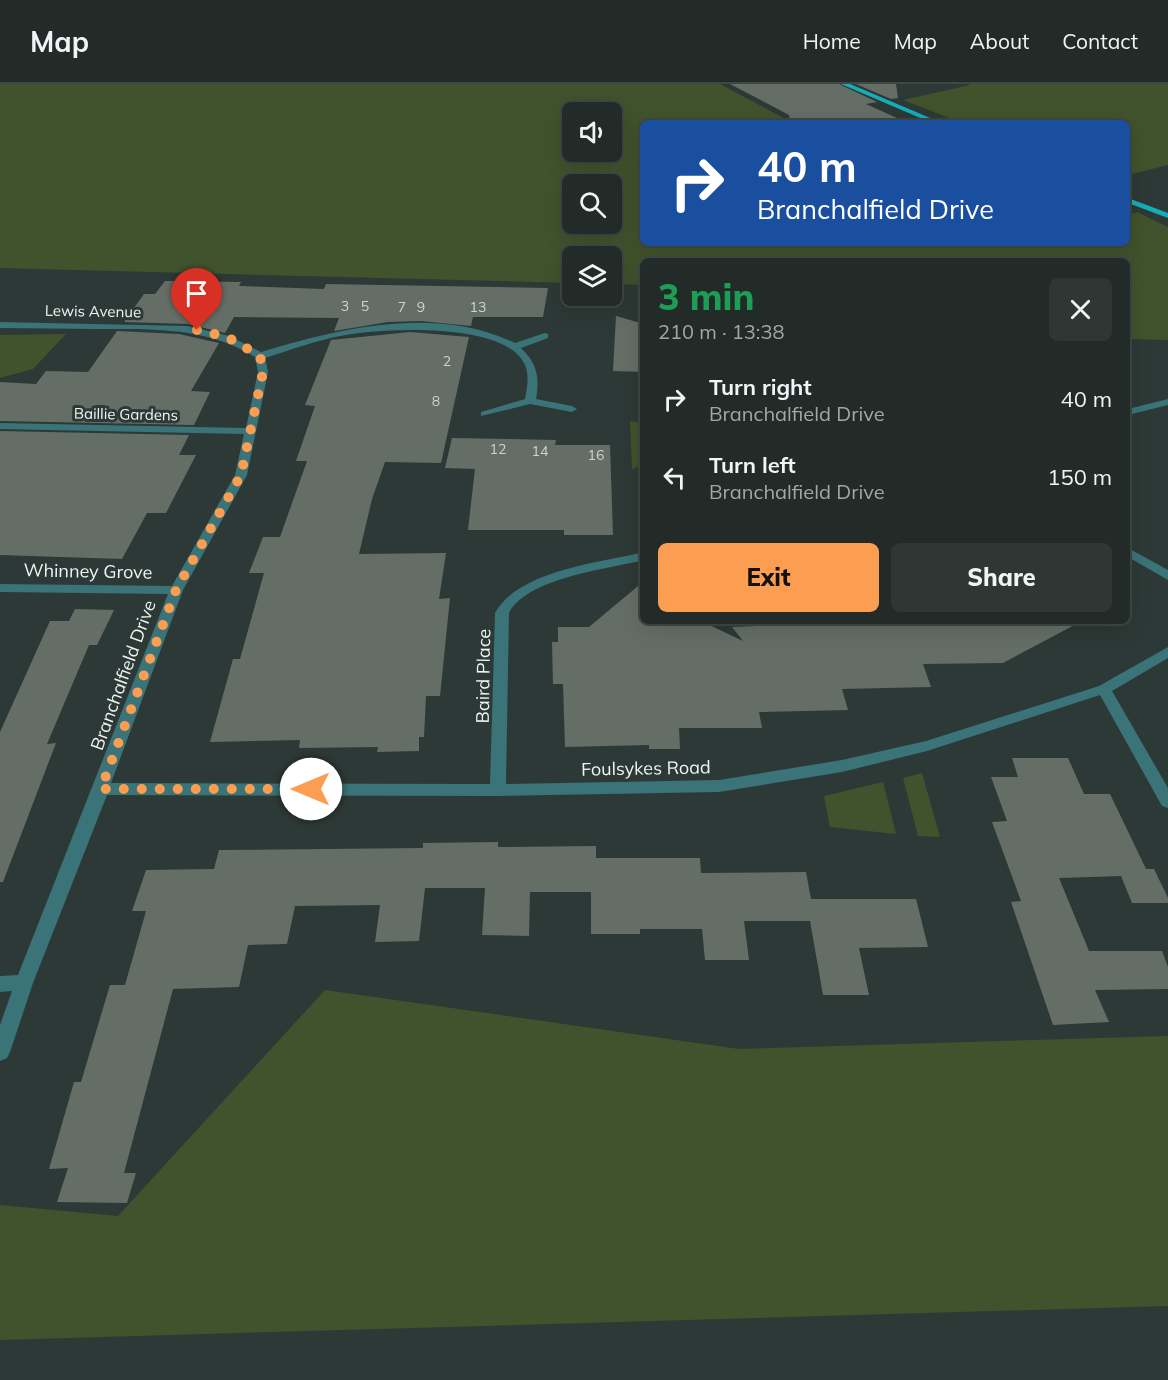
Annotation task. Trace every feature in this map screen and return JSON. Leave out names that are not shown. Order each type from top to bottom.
[{"type":"main road","points":[[844,84],[931,120]]},
{"type":"main road","points":[[1130,201],[1168,216]]},
{"type":"street","name":"Lewis Avenue","points":[[0,325],[185,328],[227,337],[260,356]]},
{"type":"street","points":[[260,356],[351,332],[389,328],[456,330],[483,334],[514,347],[527,359],[532,372],[530,401]]},
{"type":"street","points":[[514,347],[545,336]]},
{"type":"street","name":"Branchalfield Drive","points":[[0,1052],[24,983],[101,789],[176,590],[241,475],[263,372],[260,356]]},
{"type":"street","points":[[485,414],[530,401],[572,409]]},
{"type":"street","points":[[1130,412],[1168,402]]},
{"type":"street","name":"Baillie Gardens","points":[[0,426],[252,431]]},
{"type":"street","points":[[1130,553],[1168,576]]},
{"type":"street","name":"Baird Place","points":[[498,790],[502,614],[509,600],[547,580],[640,557]]},
{"type":"street","name":"Whinney Grove","points":[[0,588],[176,590]]},
{"type":"street","name":"Foulsykes Road","points":[[101,789],[498,790],[719,786],[842,766],[927,746],[1104,689],[1168,652]]},
{"type":"street","points":[[1104,689],[1168,802]]},
{"type":"street","points":[[0,984],[24,983]]},
{"type":"green space","points":[[0,84],[720,84],[787,120],[640,120],[640,246],[1130,246],[1130,214],[1137,212],[1168,227],[1168,340],[1130,339],[1130,258],[640,258],[640,285],[622,284],[622,246],[562,246],[562,283],[0,268]]},
{"type":"green space","points":[[968,84],[1168,84],[1168,165],[1130,174],[1130,120],[954,120],[903,100],[970,85]]},
{"type":"green space","points":[[66,334],[33,369],[0,378],[0,335]]},
{"type":"green space","points":[[630,421],[640,423],[640,466],[632,469]]},
{"type":"green space","points":[[922,773],[940,837],[918,836],[903,778]]},
{"type":"green space","points":[[883,782],[896,834],[830,827],[824,796]]},
{"type":"green space","points":[[325,990],[739,1049],[1168,1036],[1168,1306],[0,1340],[0,1205],[118,1216]]},
{"type":"building","points":[[730,84],[839,84],[877,102],[866,104],[901,120],[790,120],[789,115]]},
{"type":"building","points":[[856,84],[896,84],[898,98],[891,99]]},
{"type":"building","points":[[165,281],[241,282],[239,286],[324,289],[326,284],[548,288],[543,317],[473,317],[471,326],[421,321],[388,322],[334,331],[339,318],[234,317],[225,333],[188,324],[124,322],[144,294],[155,294]]},
{"type":"building","points":[[616,316],[640,323],[640,372],[613,371]]},
{"type":"building","points":[[117,331],[179,334],[219,343],[191,391],[210,392],[194,425],[0,421],[0,382],[36,384],[46,371],[88,372]]},
{"type":"building","points":[[410,332],[469,337],[441,463],[385,462],[372,499],[359,554],[446,553],[439,599],[450,598],[440,696],[426,696],[424,737],[419,737],[419,751],[377,752],[378,747],[299,748],[300,740],[210,742],[233,659],[240,659],[264,573],[249,573],[263,537],[280,537],[307,461],[296,461],[315,406],[305,405],[331,340]]},
{"type":"building","points":[[0,431],[189,435],[179,455],[196,455],[166,513],[147,513],[122,559],[0,555]]},
{"type":"building","points":[[452,438],[556,440],[555,445],[610,445],[613,535],[564,535],[564,530],[468,530],[475,469],[445,468]]},
{"type":"building","points":[[640,584],[640,624],[707,624],[743,641],[732,627],[816,624],[1076,624],[1003,663],[923,664],[931,687],[842,689],[848,710],[759,712],[762,728],[679,728],[680,749],[649,749],[649,745],[565,747],[563,684],[553,684],[552,642],[558,642],[558,627],[589,627]]},
{"type":"building","points":[[75,609],[114,610],[97,645],[89,645],[47,744],[56,743],[3,882],[0,882],[0,732],[50,621],[69,621]]},
{"type":"building","points":[[1012,758],[1068,758],[1084,794],[1110,794],[1146,869],[1154,869],[1168,898],[1168,903],[1132,903],[1121,876],[1059,878],[1089,951],[1162,951],[1168,967],[1168,989],[1095,990],[1109,1022],[1053,1025],[1011,902],[1021,901],[992,822],[1007,821],[991,777],[1018,777]]},
{"type":"building","points":[[498,842],[498,847],[596,846],[596,858],[700,858],[701,873],[806,872],[811,899],[916,899],[928,947],[859,948],[869,995],[823,995],[810,921],[744,921],[749,960],[705,960],[702,929],[640,929],[640,934],[591,934],[591,892],[530,892],[529,936],[482,935],[485,888],[425,888],[419,941],[375,942],[380,905],[295,906],[287,944],[248,945],[239,987],[173,989],[124,1173],[136,1173],[127,1203],[57,1202],[68,1168],[49,1169],[74,1082],[81,1082],[110,985],[125,985],[146,911],[132,911],[146,870],[214,869],[219,850],[423,848],[423,843]]},
{"type":"route","points":[[197,330],[227,337],[260,356],[263,372],[252,431],[241,475],[176,590],[101,789],[311,789]]}]
